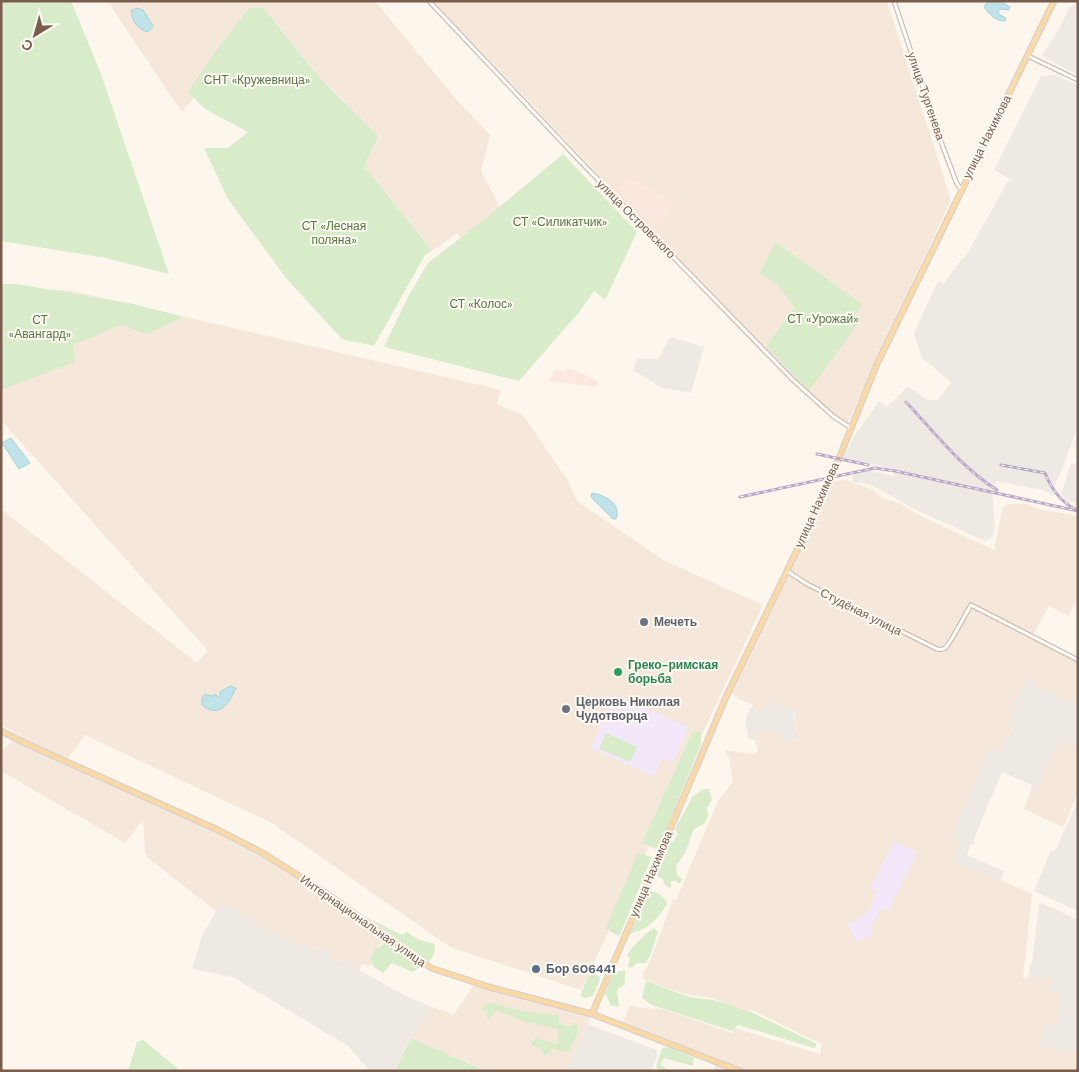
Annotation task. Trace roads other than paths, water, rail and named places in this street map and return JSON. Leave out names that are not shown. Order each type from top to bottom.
[{"type":"main road","name":"улица Нахимова","points":[[592,1014],[723,704],[824,493],[874,371],[1054,1]]},
{"type":"main road","name":"Интернациональная улица","points":[[1,730],[27,744],[216,829],[261,852],[329,895],[431,968],[467,981],[592,1014],[740,1071]]},
{"type":"street","name":"улица Островского","points":[[429,1],[580,161],[793,380],[833,416],[851,428]]},
{"type":"street","name":"улица Тургенева","points":[[894,1],[940,139],[957,184],[961,189]]},
{"type":"street","points":[[1028,56],[1078,80]]},
{"type":"street","name":"Студёная улица","points":[[786,572],[937,650],[945,649],[948,646],[971,605],[1078,660]]},
{"type":"water","points":[[988,1],[1000,1],[1010,7],[1009,10],[1000,9],[998,12],[1006,18],[1005,21],[995,18],[988,12],[984,7]]},
{"type":"water","points":[[137,8],[143,10],[153,26],[148,32],[138,27],[133,18],[131,11]]},
{"type":"water","points":[[11,438],[30,463],[19,469],[2,443]]},
{"type":"water","points":[[592,493],[611,501],[617,509],[616,519],[613,519],[591,497]]},
{"type":"water","points":[[230,686],[236,688],[229,701],[222,708],[213,710],[202,705],[202,698],[205,694],[212,696],[216,694],[218,697],[221,695],[220,692]]},
{"type":"railway","points":[[906,402],[960,460],[997,490]]},
{"type":"railway","points":[[817,454],[868,465]]},
{"type":"railway","points":[[1001,465],[1045,473],[1057,494],[1065,503],[1075,509]]},
{"type":"railway","points":[[740,497],[875,468],[1078,511]]},
{"type":"place","name":"Мечеть","points":[[644,622]]},
{"type":"place","name":"Греко-римская борьба","points":[[618,672]]},
{"type":"place","name":"Церковь Николая Чудотворца","points":[[566,709]]},
{"type":"place","name":"Бор 606441","points":[[536,969]]},
{"type":"park label","name":"СНТ «Кружевница»","points":[[257,80]]},
{"type":"park label","name":"СТ «Силикатчик»","points":[[560,222]]},
{"type":"park label","name":"СТ «Лесная поляна»","points":[[334,233]]},
{"type":"park label","name":"СТ «Колос»","points":[[481,304]]},
{"type":"park label","name":"СТ «Урожай»","points":[[823,319]]},
{"type":"park label","name":"СТ «Авангард»","points":[[40,327]]}]
